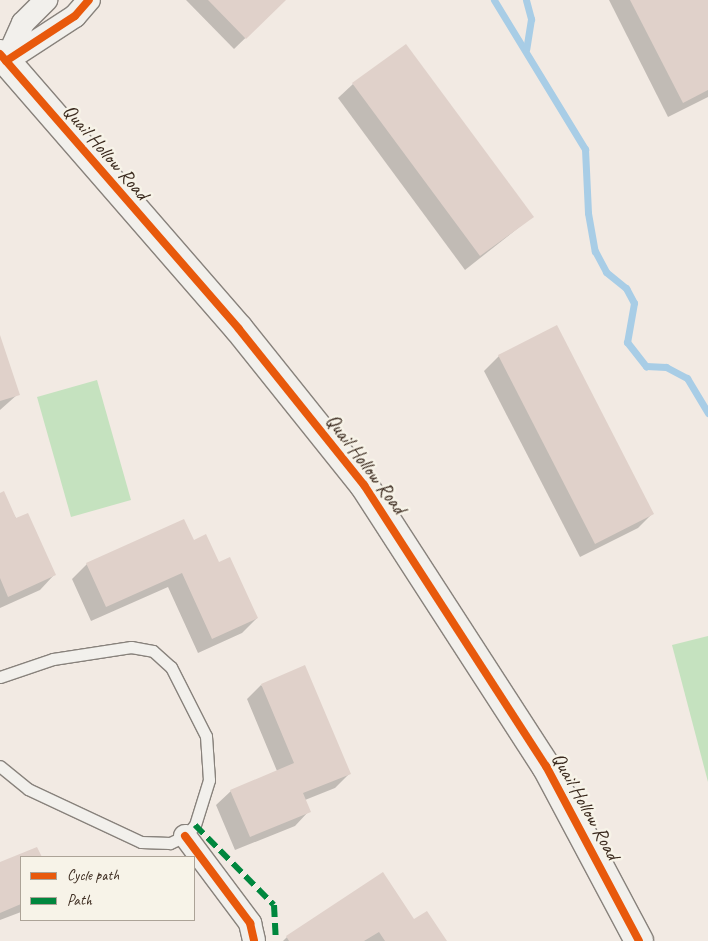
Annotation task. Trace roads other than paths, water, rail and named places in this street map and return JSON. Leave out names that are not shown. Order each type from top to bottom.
[{"type":"main road","name":"Quail Hollow Road","points":[[3,57],[239,329],[364,485],[546,766],[638,941]]},
{"type":"street","points":[[3,57],[23,23],[46,0]]},
{"type":"street","points":[[3,57],[75,16],[89,0]]},
{"type":"street","points":[[185,836],[250,923],[254,941]]},
{"type":"lane","points":[[0,677],[53,659],[131,647],[153,651],[172,667],[206,736],[209,780],[195,825],[185,836],[170,843],[141,842],[28,790],[0,766]]},
{"type":"waterway","points":[[494,0],[585,149],[588,213],[595,251],[606,272],[626,288],[634,303],[627,342],[646,366],[666,367],[687,378],[708,413]]},
{"type":"waterway","points":[[526,0],[531,19],[526,49]]}]
